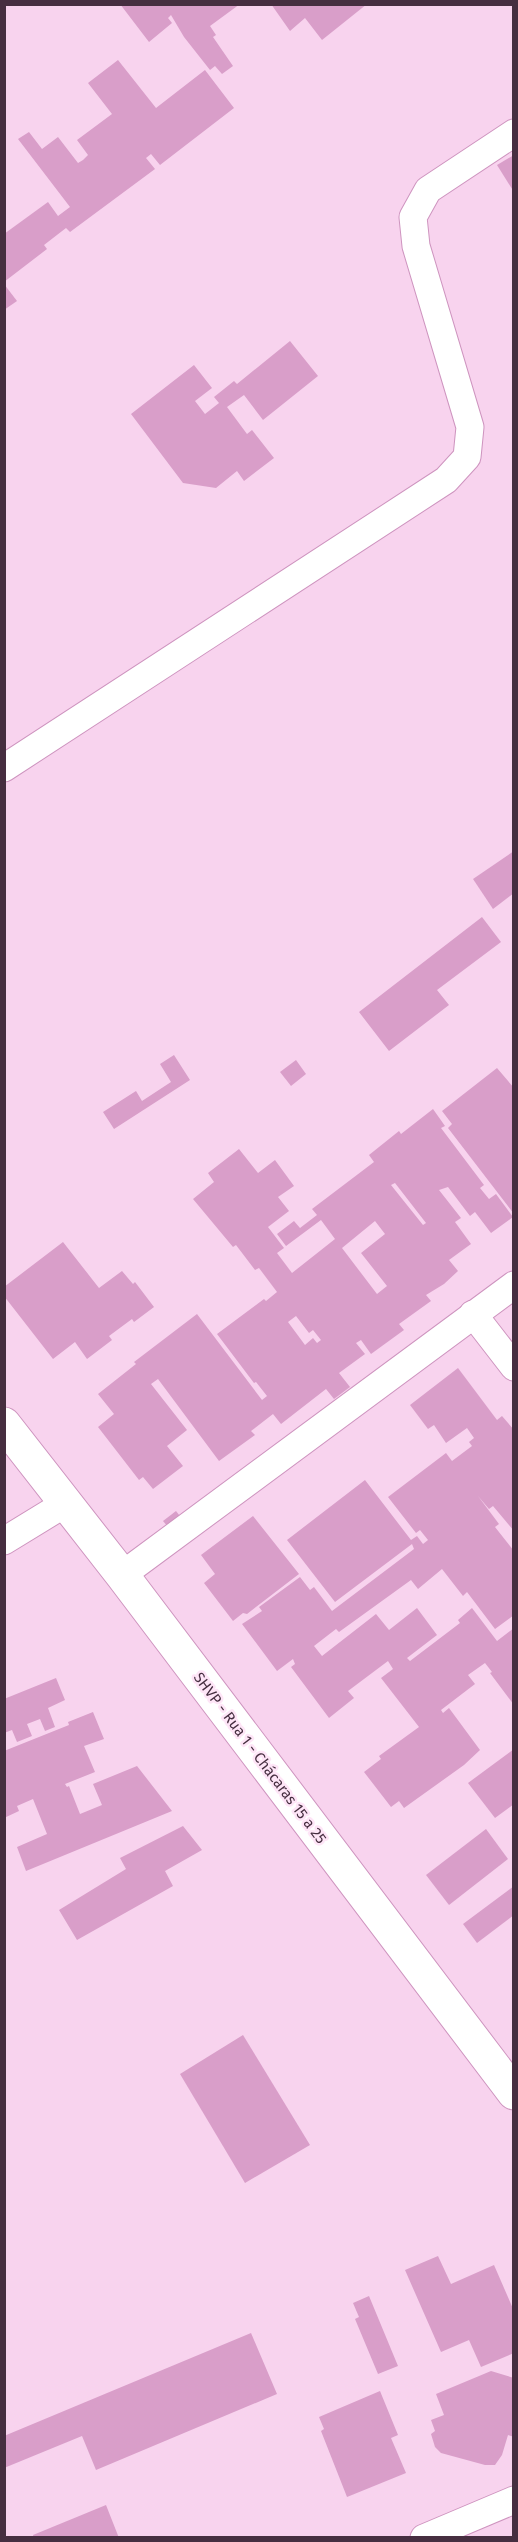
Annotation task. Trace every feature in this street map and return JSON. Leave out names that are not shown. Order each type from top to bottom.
[{"type":"street","points":[[4,768],[446,480],[467,457],[470,427],[416,246],[412,217],[428,190],[513,133]]},
{"type":"street","points":[[122,1575],[513,1285]]},
{"type":"street","points":[[473,1314],[513,1367]]},
{"type":"street","name":"SHVP - Rua 1 - Chácaras 15 a 25","points":[[4,1424],[122,1575],[513,2093]]},
{"type":"street","points":[[4,1541],[66,1503]]},
{"type":"street","points":[[424,2538],[513,2500]]},
{"type":"building","points":[[120,4],[240,4],[210,26],[216,35],[213,37],[233,66],[222,74],[215,66],[210,70],[184,37],[171,15],[168,18],[172,23],[149,42]]},
{"type":"building","points":[[271,4],[367,4],[322,40],[305,18],[290,31]]},
{"type":"building","points":[[118,60],[156,108],[205,70],[234,108],[160,165],[151,154],[146,158],[155,169],[70,232],[66,228],[44,245],[47,249],[4,282],[4,234],[48,202],[58,216],[70,207],[18,139],[29,132],[42,149],[58,137],[78,163],[83,160],[88,155],[77,140],[112,114],[88,83]]},
{"type":"building","points":[[514,155],[514,192],[497,165]]},
{"type":"building","points":[[4,284],[17,301],[4,310]]},
{"type":"building","points":[[290,341],[318,376],[263,420],[244,395],[227,407],[247,434],[252,430],[274,458],[244,481],[237,471],[216,488],[183,483],[131,414],[194,365],[212,388],[195,401],[205,414],[219,403],[214,397],[234,381],[237,384]]},
{"type":"building","points":[[514,851],[514,893],[493,909],[473,879]]},
{"type":"building","points":[[482,917],[501,942],[437,990],[449,1005],[389,1051],[359,1012]]},
{"type":"building","points":[[174,1055],[190,1080],[114,1129],[103,1112],[136,1091],[142,1101],[171,1082],[160,1064]]},
{"type":"building","points":[[296,1060],[306,1074],[291,1086],[280,1072]]},
{"type":"building","points":[[497,1068],[514,1088],[514,1214],[448,1128],[452,1124],[442,1111]]},
{"type":"building","points":[[433,1109],[445,1126],[441,1128],[484,1185],[480,1188],[489,1199],[496,1194],[513,1217],[491,1233],[475,1212],[470,1216],[448,1187],[439,1190],[461,1218],[455,1222],[471,1244],[449,1260],[458,1271],[444,1284],[426,1295],[431,1301],[399,1324],[404,1330],[371,1354],[361,1340],[356,1343],[365,1354],[339,1373],[350,1387],[334,1399],[326,1389],[281,1424],[273,1414],[251,1431],[255,1435],[219,1461],[158,1379],[151,1384],[187,1430],[167,1446],[183,1466],[153,1489],[143,1477],[139,1480],[98,1427],[114,1414],[98,1394],[136,1364],[134,1362],[197,1314],[262,1400],[267,1396],[256,1382],[254,1383],[217,1334],[277,1292],[259,1268],[255,1270],[236,1245],[233,1247],[193,1199],[214,1182],[208,1173],[239,1149],[258,1173],[275,1160],[294,1186],[278,1197],[289,1211],[268,1227],[284,1248],[277,1253],[292,1273],[335,1239],[321,1220],[286,1246],[277,1234],[294,1221],[300,1228],[317,1215],[312,1209],[374,1162],[369,1155],[399,1131],[401,1134]],"holes":[[[395,1183],[426,1223],[423,1225],[391,1185]],[[375,1221],[385,1234],[361,1253],[387,1286],[377,1294],[342,1248]],[[296,1316],[309,1333],[313,1330],[321,1340],[317,1343],[313,1338],[305,1345],[288,1322]]]},
{"type":"building","points":[[63,1242],[99,1288],[122,1271],[133,1284],[135,1282],[154,1307],[134,1322],[132,1319],[109,1336],[112,1340],[87,1359],[75,1342],[53,1359],[4,1296],[4,1287]]},
{"type":"building","points":[[458,1368],[497,1420],[502,1416],[514,1430],[514,1531],[493,1506],[489,1509],[478,1496],[499,1524],[495,1527],[514,1551],[514,1615],[495,1629],[467,1592],[463,1596],[442,1569],[418,1589],[411,1580],[339,1632],[336,1629],[314,1646],[322,1656],[376,1614],[389,1630],[417,1608],[437,1635],[407,1658],[410,1661],[460,1623],[458,1620],[472,1608],[497,1641],[514,1628],[514,1705],[485,1663],[468,1675],[475,1684],[441,1710],[443,1713],[449,1708],[480,1750],[464,1765],[404,1808],[399,1801],[391,1807],[364,1772],[381,1759],[379,1756],[419,1727],[381,1678],[393,1669],[388,1661],[348,1691],[354,1698],[329,1718],[291,1667],[295,1664],[293,1659],[277,1671],[242,1624],[262,1611],[259,1607],[300,1577],[310,1590],[314,1587],[332,1611],[414,1549],[412,1544],[335,1602],[287,1540],[365,1480],[411,1540],[417,1536],[423,1544],[428,1540],[420,1530],[416,1533],[388,1497],[446,1453],[452,1461],[472,1446],[469,1442],[474,1438],[467,1428],[446,1443],[434,1425],[428,1429],[410,1405]]},
{"type":"building","points":[[176,1511],[186,1524],[173,1533],[163,1521]]},
{"type":"building","points":[[253,1516],[299,1574],[247,1614],[243,1613],[233,1621],[204,1583],[215,1574],[201,1555]]},
{"type":"building","points":[[56,1678],[65,1700],[48,1708],[55,1727],[45,1731],[40,1719],[27,1724],[32,1736],[17,1742],[12,1730],[4,1733],[4,1699]]},
{"type":"building","points":[[93,1712],[104,1739],[84,1746],[95,1772],[65,1784],[69,1786],[80,1814],[102,1805],[93,1784],[137,1766],[172,1811],[26,1871],[17,1847],[47,1834],[33,1799],[17,1806],[19,1811],[4,1818],[4,1751],[69,1725],[68,1722]]},
{"type":"building","points":[[514,1749],[514,1804],[495,1818],[468,1783]]},
{"type":"building","points":[[183,1826],[202,1850],[165,1871],[173,1886],[77,1940],[59,1910],[126,1869],[120,1858]]},
{"type":"building","points":[[486,1829],[508,1859],[449,1905],[426,1875]]},
{"type":"building","points":[[514,1886],[514,1915],[477,1943],[463,1924]]},
{"type":"building","points":[[243,2035],[310,2145],[245,2183],[180,2074]]},
{"type":"building","points":[[438,2256],[451,2284],[494,2265],[514,2311],[514,2353],[481,2367],[469,2340],[441,2352],[405,2270]]},
{"type":"building","points":[[369,2296],[398,2366],[378,2374],[355,2319],[359,2317],[353,2303]]},
{"type":"building","points":[[251,2333],[277,2394],[96,2470],[82,2436],[4,2468],[4,2436]]},
{"type":"building","points":[[491,2371],[514,2378],[514,2437],[508,2435],[502,2455],[495,2465],[485,2465],[441,2453],[435,2447],[431,2434],[435,2431],[431,2420],[444,2415],[436,2394]]},
{"type":"building","points":[[380,2391],[398,2435],[391,2438],[406,2473],[347,2497],[321,2431],[324,2429],[319,2417]]},
{"type":"building","points":[[106,2505],[119,2538],[34,2538],[33,2535]]}]
